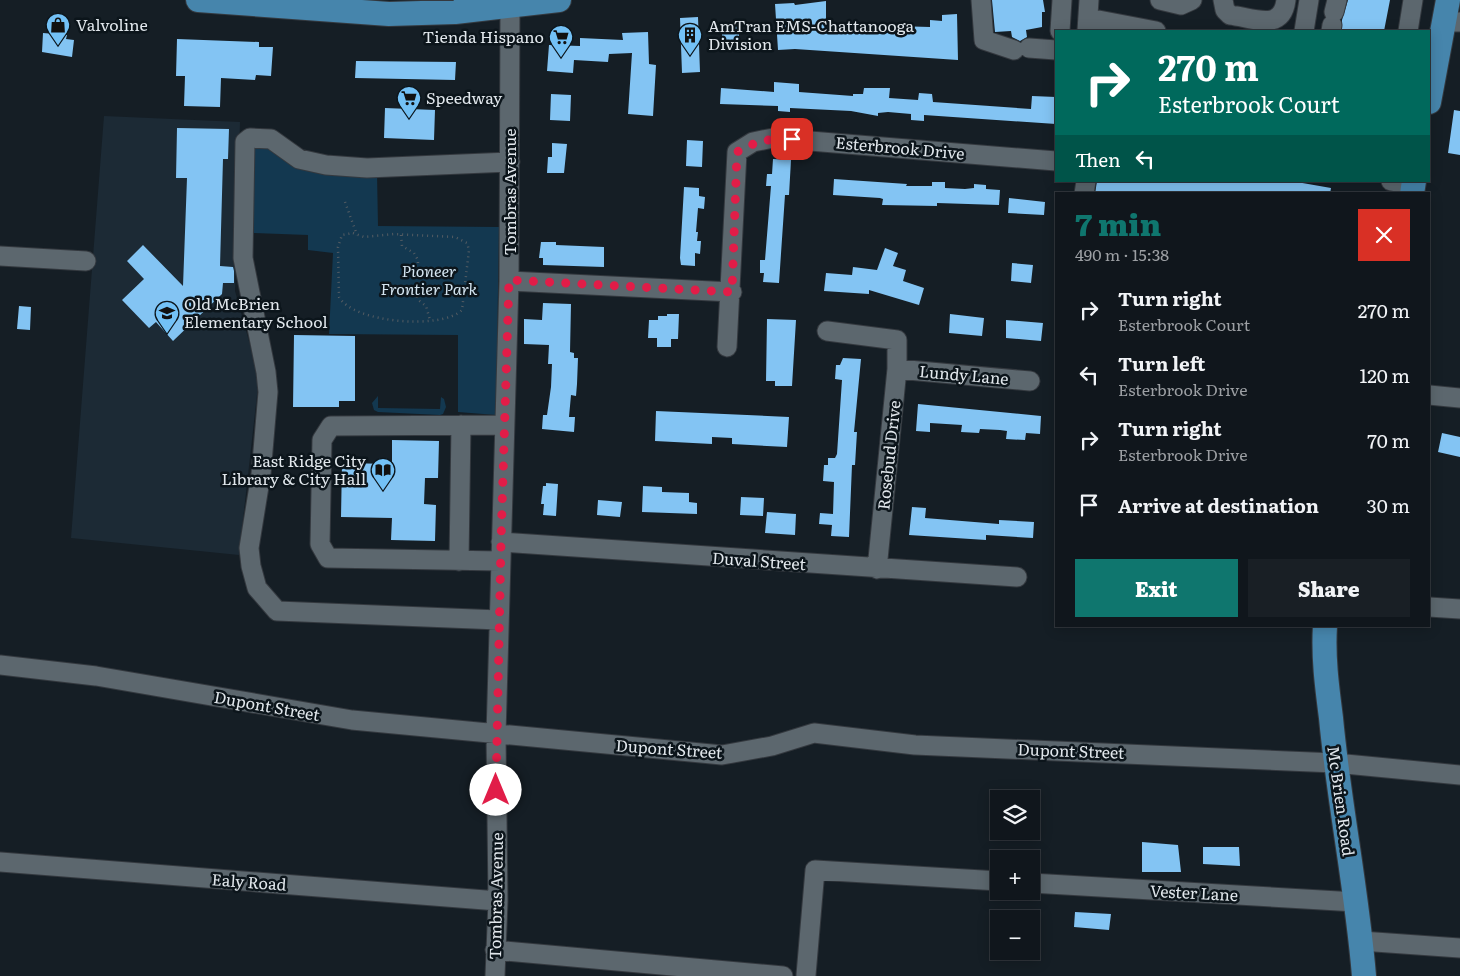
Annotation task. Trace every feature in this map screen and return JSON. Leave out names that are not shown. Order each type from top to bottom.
[{"type":"main road","points":[[198,0],[314,4],[390,14],[450,12],[510,7],[548,1]]},
{"type":"main road","points":[[1430,90],[1433,56],[1450,14]]},
{"type":"main road","name":"Mc Brien Road","points":[[1325,627],[1324,649],[1335,763],[1356,902],[1364,976]]},
{"type":"street","points":[[981,0],[984,40],[1021,49],[1055,50]]},
{"type":"street","points":[[1060,30],[1062,0]]},
{"type":"street","points":[[1165,0],[1181,6],[1192,0]]},
{"type":"street","points":[[1223,0],[1225,10],[1230,15],[1272,21],[1280,18],[1285,12],[1286,0]]},
{"type":"street","points":[[1304,30],[1309,0]]},
{"type":"street","points":[[1408,30],[1413,0]]},
{"type":"street","name":"Tombras Avenue","points":[[495,976],[498,901],[496,735],[509,280],[510,7]]},
{"type":"street","points":[[1088,17],[1131,28],[1148,30]]},
{"type":"street","points":[[499,620],[277,611],[258,588],[251,566],[249,548],[261,474],[268,392],[266,372],[243,258],[242,235],[245,142],[250,138],[271,140],[299,159],[326,165],[367,168],[510,162]]},
{"type":"street","name":"Esterbrook Drive","points":[[732,292],[737,152],[753,142],[773,138],[1055,160]]},
{"type":"street","points":[[0,256],[86,261]]},
{"type":"street","points":[[509,280],[732,292],[727,347]]},
{"type":"street","name":"Rosebud Drive","points":[[827,331],[897,340],[897,369],[877,569]]},
{"type":"street","name":"Lundy Lane","points":[[897,369],[1030,381]]},
{"type":"street","points":[[1430,395],[1460,398]]},
{"type":"street","points":[[459,561],[461,425]]},
{"type":"street","points":[[500,561],[328,558],[320,544],[322,440],[331,426],[504,425]]},
{"type":"street","name":"Duval Street","points":[[501,542],[1017,577]]},
{"type":"street","points":[[1430,607],[1460,609]]},
{"type":"street","name":"Dupont Street","points":[[0,665],[96,676],[352,720],[722,755],[772,746],[814,733],[915,745],[1335,763],[1460,775]]},
{"type":"street","name":"Ealy Road","points":[[0,862],[498,901]]},
{"type":"street","points":[[802,976],[814,870],[990,880]]},
{"type":"street","name":"Vester Lane","points":[[1040,884],[1356,902]]},
{"type":"street","points":[[1361,941],[1460,948]]},
{"type":"street","points":[[495,950],[783,976]]},
{"type":"path","points":[[345,202],[357,235]]},
{"type":"path","points":[[342,235],[357,235],[455,237],[468,243],[462,310],[455,317],[412,322],[379,318],[354,311],[343,304],[339,297],[338,248],[342,235]]},
{"type":"path","points":[[401,235],[402,246],[414,252],[418,260],[417,299],[426,306],[430,320]]},
{"type":"shaded area","name":"Old McBrien Elementary School","points":[[104,116],[240,122],[235,291],[259,377],[239,555],[71,538]]},
{"type":"green space","name":"Pioneer Frontier Park","points":[[269,148],[377,173],[378,226],[499,227],[496,415],[458,412],[458,335],[329,334],[333,253],[308,250],[308,235],[254,233],[251,149]]},
{"type":"green space","points":[[378,396],[378,408],[440,409],[441,397],[444,399],[446,407],[443,414],[440,415],[378,412],[374,410],[372,403]]},
{"type":"building","points":[[992,0],[1043,0],[1045,12],[1042,12],[1042,27],[1026,30],[1027,37],[1020,41],[1012,37],[1011,31],[995,32]]},
{"type":"building","points":[[1348,0],[1390,0],[1384,30],[1342,30],[1342,20]]},
{"type":"building","points":[[826,1],[826,24],[930,27],[930,20],[942,21],[942,15],[957,14],[958,60],[795,49],[778,50],[775,4],[794,3],[795,5]]},
{"type":"building","name":"AmTran EMS-Chattanooga Division","points":[[698,17],[700,72],[682,73],[680,18]]},
{"type":"building","points":[[739,22],[739,50],[722,49],[722,24]]},
{"type":"building","points":[[648,32],[649,64],[656,65],[653,116],[628,114],[632,53],[609,54],[608,62],[574,60],[573,73],[547,71],[549,45],[580,46],[580,38],[623,40],[622,33]]},
{"type":"building","name":"Valvoline","points":[[43,33],[67,35],[66,39],[74,40],[72,57],[42,52]]},
{"type":"building","points":[[177,39],[259,42],[259,47],[273,47],[271,76],[256,75],[255,80],[221,78],[220,107],[184,106],[185,76],[176,76]]},
{"type":"building","points":[[356,61],[456,62],[455,80],[355,78]]},
{"type":"building","points":[[774,82],[799,84],[799,92],[853,96],[853,94],[863,94],[864,88],[890,88],[889,98],[918,100],[919,93],[932,94],[933,102],[1031,109],[1032,96],[1055,97],[1055,124],[924,115],[924,121],[911,120],[911,114],[888,112],[878,113],[878,116],[851,111],[790,108],[790,112],[778,111],[778,106],[720,104],[721,88],[774,92]]},
{"type":"building","points":[[551,94],[571,95],[570,121],[550,120]]},
{"type":"building","points":[[385,108],[435,110],[434,140],[384,138]]},
{"type":"building","points":[[1454,110],[1460,111],[1460,155],[1448,153]]},
{"type":"building","points":[[177,128],[229,129],[228,159],[223,159],[220,266],[233,267],[234,283],[223,283],[222,294],[173,341],[156,322],[149,328],[122,300],[144,279],[127,261],[143,245],[183,286],[187,178],[176,178]]},
{"type":"building","points":[[687,140],[703,141],[702,167],[686,166]]},
{"type":"building","points":[[552,143],[567,144],[564,173],[547,173],[548,157],[552,157]]},
{"type":"building","points":[[773,159],[791,160],[789,195],[785,195],[779,283],[763,282],[764,273],[760,273],[760,260],[765,260],[771,186],[766,186],[767,174],[772,174]]},
{"type":"building","points":[[834,179],[907,184],[906,186],[932,186],[932,182],[945,182],[945,188],[965,189],[974,188],[974,184],[986,185],[986,189],[1000,190],[999,205],[937,203],[937,206],[882,205],[883,199],[880,198],[833,195]]},
{"type":"building","points":[[1097,182],[1297,182],[1331,188],[1330,192],[1095,192]]},
{"type":"building","points":[[684,187],[699,188],[699,196],[705,197],[704,209],[698,208],[696,232],[698,232],[697,241],[701,241],[700,254],[695,253],[695,266],[681,265],[680,258]]},
{"type":"building","points":[[1009,198],[1045,202],[1044,215],[1008,213]]},
{"type":"building","points":[[541,242],[556,242],[556,245],[604,247],[604,267],[543,265],[543,258],[539,258]]},
{"type":"building","points":[[885,248],[898,253],[893,266],[906,270],[903,281],[924,288],[919,305],[869,290],[869,294],[824,291],[826,273],[852,275],[853,267],[877,270]]},
{"type":"building","points":[[1012,263],[1033,265],[1031,283],[1011,281]]},
{"type":"building","points":[[543,303],[571,304],[570,352],[574,353],[574,358],[578,358],[576,396],[571,395],[569,417],[575,417],[574,432],[542,429],[543,415],[547,415],[551,387],[552,364],[548,364],[549,345],[524,344],[524,319],[542,320]]},
{"type":"building","points":[[19,306],[31,307],[30,330],[17,329]]},
{"type":"building","points":[[667,314],[679,314],[678,339],[671,339],[671,347],[657,347],[657,338],[648,338],[649,320],[658,320],[658,316],[667,316]]},
{"type":"building","points":[[950,314],[984,318],[982,336],[949,333]]},
{"type":"building","points":[[767,319],[796,320],[792,386],[775,386],[775,381],[766,381]]},
{"type":"building","points":[[1006,320],[1043,323],[1041,341],[1006,338]]},
{"type":"building","points":[[294,335],[355,336],[355,401],[339,401],[339,407],[293,407]]},
{"type":"building","points":[[843,358],[861,359],[854,432],[857,432],[855,465],[852,465],[849,537],[831,536],[832,525],[819,524],[820,513],[833,514],[834,482],[823,481],[824,465],[828,465],[828,458],[835,458],[837,454],[842,380],[835,379],[836,365],[840,365]]},
{"type":"building","points":[[918,404],[1041,416],[1040,434],[1026,433],[1025,440],[1006,439],[1007,431],[980,429],[979,433],[961,432],[962,425],[930,423],[930,432],[916,431]]},
{"type":"building","points":[[656,411],[789,417],[787,447],[732,444],[732,438],[712,437],[712,444],[655,441]]},
{"type":"building","points":[[1442,433],[1460,437],[1460,457],[1438,452]]},
{"type":"building","name":"East Ridge City Library & City Hall","points":[[392,440],[439,441],[438,478],[425,478],[424,504],[436,505],[435,541],[391,540],[392,518],[341,517],[342,463],[392,464]]},
{"type":"building","points":[[546,483],[558,484],[556,516],[543,515],[544,504],[541,504],[543,486],[546,486]]},
{"type":"building","points":[[643,486],[662,487],[662,492],[689,493],[689,502],[697,503],[697,514],[642,512]]},
{"type":"building","points":[[741,497],[764,498],[763,516],[740,515]]},
{"type":"building","points":[[598,500],[622,502],[620,517],[597,515]]},
{"type":"building","points":[[912,507],[926,508],[925,518],[999,524],[999,520],[1034,522],[1033,538],[986,535],[986,540],[909,535]]},
{"type":"building","points":[[767,512],[796,514],[795,535],[765,533]]},
{"type":"building","points":[[1142,842],[1178,845],[1181,872],[1142,872]]},
{"type":"building","points":[[1203,847],[1239,847],[1240,866],[1203,864]]},
{"type":"building","points":[[1075,912],[1111,914],[1109,930],[1074,927]]},
{"type":"place","name":"Valvoline","points":[[58,46]]},
{"type":"place","name":"AmTran EMS-Chattanooga Division","points":[[690,56]]},
{"type":"place","name":"Tienda Hispano","points":[[561,58]]},
{"type":"place","name":"Speedway","points":[[409,119]]},
{"type":"place","name":"Old McBrien Elementary School","points":[[167,334]]},
{"type":"place","name":"East Ridge City Library & City Hall","points":[[383,491]]},
{"type":"route","points":[[496,790],[509,280],[732,292],[737,152],[753,142],[773,138],[792,139]]}]
